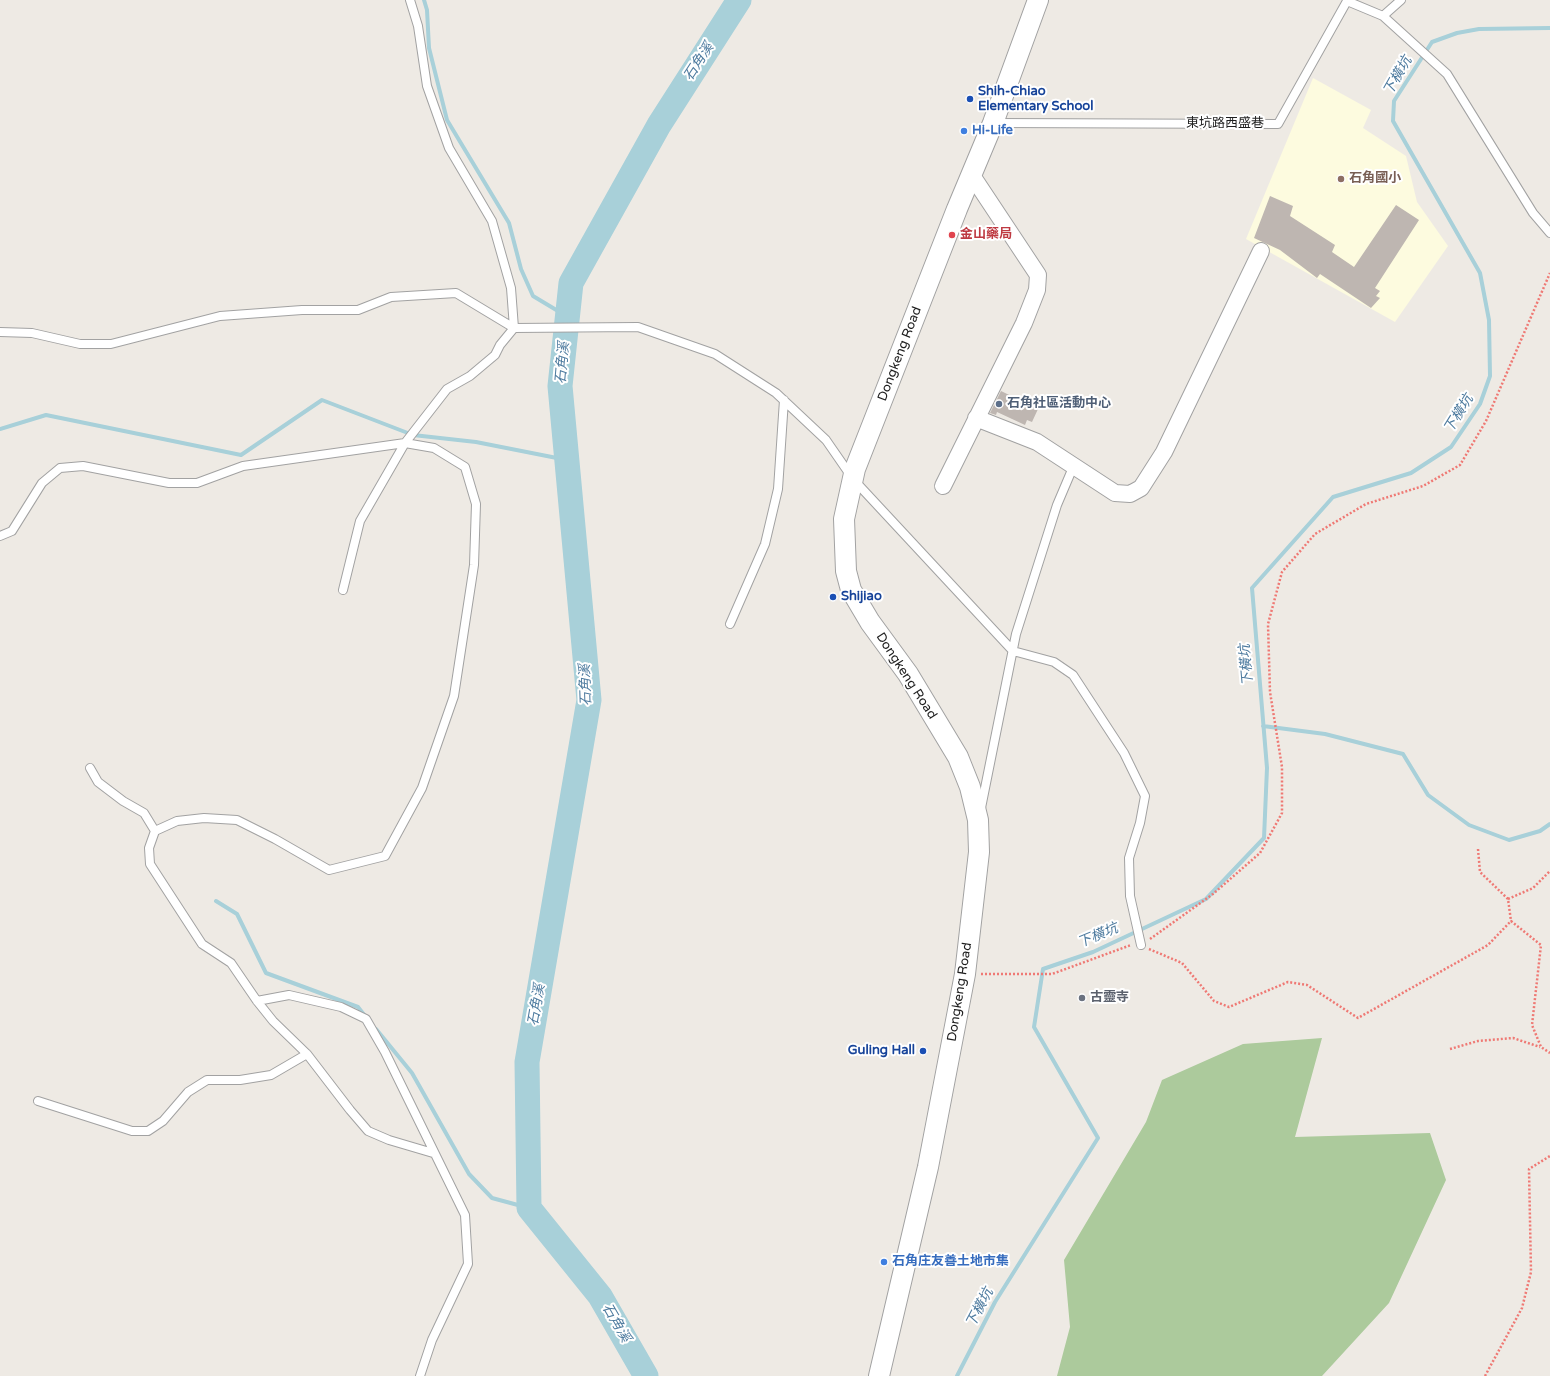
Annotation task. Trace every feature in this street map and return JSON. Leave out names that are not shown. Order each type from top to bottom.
[{"type":"street","name":"Dongkeng Road","points":[[879,1376],[928,1167],[965,974],[979,852],[978,820],[970,787],[958,757],[908,674],[870,622],[851,590],[846,571],[844,519],[855,469],[971,174],[993,123],[1038,0]]},
{"type":"street","points":[[943,486],[1024,323],[1037,290],[1038,275],[971,174]]},
{"type":"street","points":[[976,418],[1037,442],[1074,465],[1115,494],[1130,494],[1141,488],[1164,452],[1261,251]]},
{"type":"lane","points":[[343,590],[360,521],[405,443],[447,389],[470,376],[496,355],[500,345],[514,328],[511,288],[492,221],[449,148],[427,86],[418,26],[410,0]]},
{"type":"lane","points":[[1401,0],[1383,16],[1447,74],[1533,213],[1550,233]]},
{"type":"lane","name":"東坑路西盛巷","points":[[993,123],[1278,124],[1348,1],[1383,16]]},
{"type":"lane","points":[[0,332],[32,333],[80,344],[111,344],[220,316],[302,310],[358,310],[391,297],[456,293],[514,328],[638,327],[714,354],[776,393],[826,440],[853,479],[1013,651],[1054,662],[1073,675],[1124,753],[1145,796],[1140,823],[1129,858],[1130,896],[1141,942]]},
{"type":"lane","points":[[730,624],[765,544],[778,489],[784,400]]},
{"type":"lane","points":[[0,536],[12,531],[42,482],[60,468],[83,466],[169,482],[197,483],[243,466],[405,443],[434,448],[465,467],[476,504],[474,565],[454,696],[422,788],[385,856],[329,870],[275,839],[237,820],[204,818],[177,821],[155,831],[149,848],[150,864],[202,944],[231,963],[257,1002],[273,1021],[307,1054],[368,1131],[389,1140],[433,1153]]},
{"type":"lane","points":[[978,820],[1016,634],[1057,505],[1074,465]]},
{"type":"lane","points":[[90,768],[98,782],[123,801],[144,813],[155,831]]},
{"type":"lane","points":[[257,1002],[289,995],[341,1007],[366,1019],[385,1052],[433,1153],[465,1215],[468,1264],[432,1340],[420,1376]]},
{"type":"lane","points":[[38,1101],[132,1131],[148,1130],[163,1121],[188,1092],[207,1080],[240,1080],[271,1075],[307,1054]]},
{"type":"path","points":[[965,974],[1052,974],[1141,942],[1213,894],[1260,853],[1282,813],[1282,767],[1270,692],[1268,624],[1282,572],[1315,534],[1366,504],[1423,486],[1460,465],[1486,421],[1550,273]]},
{"type":"path","points":[[1478,849],[1480,872],[1508,899],[1511,921],[1541,945],[1532,1025],[1541,1047]]},
{"type":"path","points":[[1508,899],[1533,888],[1550,871]]},
{"type":"path","points":[[1141,942],[1182,964],[1214,1001],[1229,1007],[1288,982],[1306,985],[1358,1018],[1488,945],[1511,921]]},
{"type":"path","points":[[1450,1049],[1478,1041],[1512,1038],[1541,1047],[1550,1053]]},
{"type":"path","points":[[1485,1376],[1522,1308],[1531,1272],[1529,1169],[1550,1156]]},
{"type":"shaded area","name":"石角國小","points":[[1313,78],[1371,110],[1363,128],[1406,156],[1417,202],[1448,246],[1395,322],[1246,239]]},
{"type":"green space","points":[[1322,1038],[1295,1137],[1430,1133],[1446,1180],[1389,1303],[1322,1376],[1057,1376],[1070,1327],[1064,1260],[1146,1122],[1162,1080],[1243,1044]]},
{"type":"building","points":[[1270,196],[1293,206],[1290,216],[1335,245],[1332,252],[1354,267],[1396,205],[1419,220],[1375,288],[1380,291],[1376,296],[1380,298],[1371,308],[1320,274],[1317,278],[1280,250],[1254,238]]},
{"type":"building","name":"石角社區活動中心","points":[[1001,391],[1038,409],[1032,422],[1027,420],[1025,425],[997,412],[996,415],[990,413]]},
{"type":"waterway","points":[[424,0],[427,10],[429,48],[447,120],[509,223],[521,269],[533,296],[568,317]]},
{"type":"waterway","name":"石角溪","points":[[646,1376],[600,1296],[529,1208],[527,1062],[589,700],[560,386],[571,283],[659,125],[739,0]]},
{"type":"waterway","name":"下橫坑","points":[[957,1376],[995,1302],[1098,1138],[1034,1027],[1043,969],[1093,952],[1206,899],[1264,838],[1267,768],[1252,588],[1333,497],[1411,473],[1451,447],[1480,404],[1490,376],[1489,320],[1480,273],[1393,121],[1394,101],[1432,42],[1457,33],[1479,29],[1550,28]]},
{"type":"waterway","points":[[0,429],[46,415],[241,455],[322,400],[413,435],[476,442],[567,460]]},
{"type":"waterway","points":[[1263,726],[1325,734],[1403,754],[1428,795],[1469,825],[1509,840],[1540,831],[1550,824]]},
{"type":"waterway","points":[[216,901],[237,914],[266,973],[358,1007],[365,1016]]},
{"type":"waterway","points":[[376,1029],[412,1073],[469,1174],[492,1198],[529,1208]]},
{"type":"place","name":"Shih-Chiao Elementary School","points":[[970,99]]},
{"type":"place","name":"Hi-Life","points":[[964,131]]},
{"type":"place","name":"石角國小","points":[[1341,179]]},
{"type":"place","name":"金山藥局","points":[[952,235]]},
{"type":"place","name":"石角社區活動中心","points":[[999,404]]},
{"type":"place","name":"Shijiao","points":[[833,597]]},
{"type":"place","name":"古靈寺","points":[[1082,998]]},
{"type":"place","name":"Guling Hall","points":[[923,1051]]},
{"type":"place","name":"石角庄友善土地市集","points":[[884,1262]]}]
